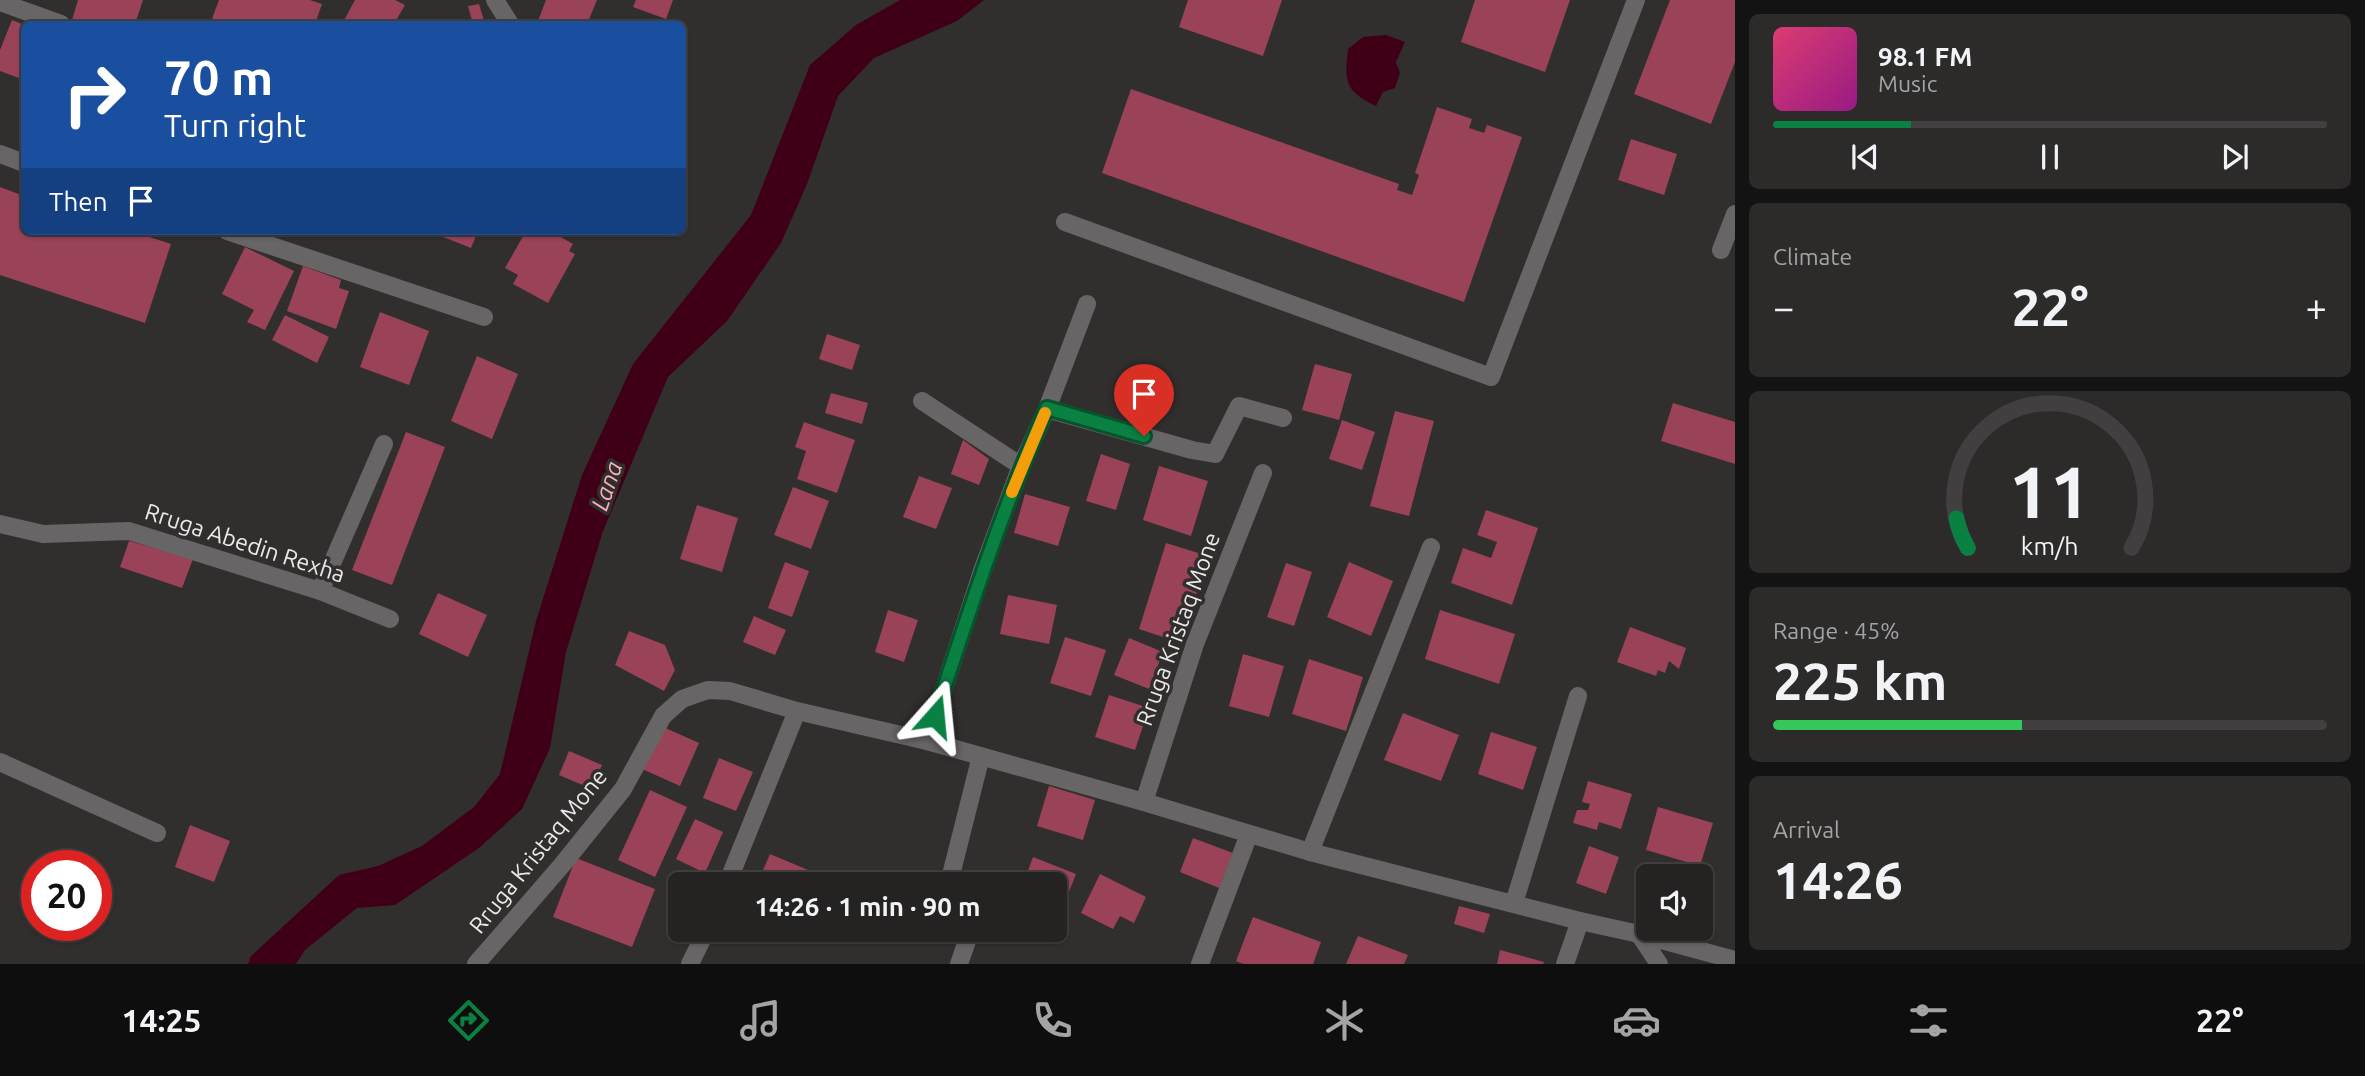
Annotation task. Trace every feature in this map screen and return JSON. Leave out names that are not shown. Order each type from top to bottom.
[{"type":"street","points":[[495,0],[508,21]]},
{"type":"street","points":[[1065,222],[1491,377],[1636,0]]},
{"type":"street","points":[[0,2],[53,21]]},
{"type":"street","points":[[0,154],[21,162]]},
{"type":"street","points":[[1721,250],[1735,214]]},
{"type":"street","points":[[239,235],[484,317]]},
{"type":"street","points":[[927,741],[982,571],[1021,466],[1047,408],[1087,304]]},
{"type":"street","points":[[922,401],[1021,466]]},
{"type":"street","points":[[1047,408],[1192,450],[1215,454],[1239,406],[1283,418]]},
{"type":"street","points":[[320,591],[384,444]]},
{"type":"street","name":"Rruga Kristaq Mone","points":[[1144,802],[1195,644],[1263,473]]},
{"type":"street","name":"Rruga Abedin Rexha","points":[[0,524],[43,534],[129,531],[320,591],[390,619]]},
{"type":"street","points":[[1310,852],[1431,547]]},
{"type":"street","name":"Rruga Kristaq Mone","points":[[476,964],[562,865],[623,789],[663,716],[682,699],[708,690],[730,691],[797,711],[927,741],[1310,852],[1636,933]]},
{"type":"street","points":[[1514,903],[1578,696]]},
{"type":"street","points":[[732,872],[797,711]]},
{"type":"street","points":[[952,872],[981,756]]},
{"type":"street","points":[[0,762],[157,833]]},
{"type":"street","points":[[1199,964],[1248,834]]},
{"type":"street","points":[[1565,964],[1580,921]]},
{"type":"street","points":[[1644,941],[1660,964]]},
{"type":"street","name":"Rruga Kristaq Mone","points":[[1665,941],[1735,960]]},
{"type":"street","points":[[690,964],[701,942]]},
{"type":"street","points":[[959,964],[967,942]]},
{"type":"water","name":"Lana","points":[[900,0],[984,0],[957,21],[874,58],[838,96],[807,184],[781,243],[727,321],[668,377],[603,531],[566,652],[550,748],[522,809],[479,848],[395,905],[357,908],[305,950],[296,964],[248,964],[251,956],[339,875],[378,866],[422,846],[474,807],[500,774],[536,621],[582,475],[633,364],[751,215],[810,65],[856,25]]},
{"type":"water","points":[[1386,35],[1405,42],[1396,62],[1400,73],[1395,88],[1383,92],[1376,106],[1358,95],[1349,84],[1346,70],[1348,49],[1363,37]]},
{"type":"building","points":[[78,0],[143,0],[136,21],[72,20]]},
{"type":"building","points":[[219,0],[310,0],[322,4],[316,21],[211,21]]},
{"type":"building","points":[[355,0],[395,0],[405,5],[396,21],[344,21]]},
{"type":"building","points":[[546,0],[597,0],[588,21],[538,21]]},
{"type":"building","points":[[636,0],[673,0],[666,19],[633,7]]},
{"type":"building","points":[[1188,0],[1282,0],[1263,56],[1179,27]]},
{"type":"building","points":[[1475,0],[1570,0],[1545,72],[1461,42]]},
{"type":"building","points":[[1670,0],[1735,0],[1735,62],[1711,124],[1634,94]]},
{"type":"building","points":[[479,4],[484,21],[472,21],[468,6]]},
{"type":"building","points":[[12,20],[21,24],[21,79],[0,71],[0,50]]},
{"type":"building","points":[[1131,89],[1399,184],[1397,190],[1412,195],[1419,175],[1415,173],[1437,107],[1472,119],[1469,128],[1484,133],[1487,125],[1522,137],[1464,302],[1102,173]]},
{"type":"building","points":[[1631,139],[1677,154],[1664,195],[1618,180]]},
{"type":"building","points":[[0,187],[21,195],[21,235],[143,235],[171,244],[145,323],[0,275]]},
{"type":"building","points":[[438,235],[476,235],[471,248]]},
{"type":"building","points":[[524,235],[557,235],[573,244],[569,251],[575,254],[548,303],[513,284],[518,275],[505,268]]},
{"type":"building","points":[[245,247],[294,271],[265,330],[247,322],[254,310],[222,294]]},
{"type":"building","points":[[303,266],[341,280],[339,288],[349,291],[336,329],[287,311]]},
{"type":"building","points":[[380,312],[429,331],[409,385],[360,367]]},
{"type":"building","points":[[285,315],[329,337],[317,363],[272,340]]},
{"type":"building","points":[[827,334],[860,345],[852,370],[819,359]]},
{"type":"building","points":[[477,356],[518,374],[492,439],[451,421]]},
{"type":"building","points":[[1315,364],[1352,374],[1339,420],[1302,410]]},
{"type":"building","points":[[831,393],[868,403],[862,424],[825,413]]},
{"type":"building","points":[[1673,403],[1735,422],[1735,464],[1661,441]]},
{"type":"building","points":[[1395,411],[1434,421],[1409,516],[1370,506]]},
{"type":"building","points":[[1342,420],[1375,432],[1362,470],[1329,459]]},
{"type":"building","points":[[804,422],[855,440],[837,493],[797,479],[806,451],[795,447]]},
{"type":"building","points":[[406,432],[445,447],[392,585],[352,570]]},
{"type":"building","points":[[963,440],[989,459],[979,485],[951,474]]},
{"type":"building","points":[[1101,454],[1130,464],[1116,510],[1086,501]]},
{"type":"building","points":[[1159,466],[1208,481],[1191,536],[1143,520]]},
{"type":"building","points":[[919,476],[952,488],[936,529],[903,517]]},
{"type":"building","points":[[793,487],[829,501],[811,549],[774,535]]},
{"type":"building","points":[[1025,494],[1070,507],[1058,546],[1014,533]]},
{"type":"building","points":[[697,505],[738,518],[722,572],[680,559]]},
{"type":"building","points":[[1486,510],[1538,528],[1512,605],[1451,583],[1463,548],[1491,558],[1497,542],[1477,535]]},
{"type":"building","points":[[129,541],[193,559],[182,588],[120,567]]},
{"type":"building","points":[[1166,543],[1208,556],[1181,643],[1139,629]]},
{"type":"building","points":[[785,562],[809,571],[792,617],[768,608]]},
{"type":"building","points":[[1349,562],[1393,581],[1371,636],[1327,617]]},
{"type":"building","points":[[1286,563],[1312,572],[1294,626],[1267,617]]},
{"type":"building","points":[[438,593],[487,615],[468,657],[419,634]]},
{"type":"building","points":[[1008,595],[1057,605],[1049,644],[1000,634]]},
{"type":"building","points":[[888,610],[918,620],[904,662],[875,652]]},
{"type":"building","points":[[1440,610],[1515,634],[1499,684],[1425,659]]},
{"type":"building","points":[[754,616],[786,630],[775,655],[743,642]]},
{"type":"building","points":[[1630,627],[1686,648],[1679,669],[1669,661],[1665,673],[1658,670],[1656,676],[1617,662]]},
{"type":"building","points":[[629,631],[665,645],[675,670],[664,691],[615,665]]},
{"type":"building","points":[[1065,637],[1106,650],[1091,696],[1050,683]]},
{"type":"building","points":[[1129,638],[1163,652],[1149,689],[1114,675]]},
{"type":"building","points":[[1243,654],[1284,666],[1269,717],[1229,706]]},
{"type":"building","points":[[1309,659],[1363,677],[1346,731],[1292,714]]},
{"type":"building","points":[[1109,695],[1149,708],[1135,750],[1095,737]]},
{"type":"building","points":[[1403,713],[1459,735],[1441,781],[1384,760]]},
{"type":"building","points":[[661,726],[699,743],[680,786],[642,769]]},
{"type":"building","points":[[1491,732],[1537,747],[1523,790],[1478,774]]},
{"type":"building","points":[[569,751],[602,765],[592,789],[559,775]]},
{"type":"building","points":[[719,758],[753,772],[736,811],[703,798]]},
{"type":"building","points":[[1588,781],[1632,794],[1621,829],[1599,822],[1597,830],[1573,823],[1577,810],[1588,810],[1590,804],[1582,802]]},
{"type":"building","points":[[1049,786],[1095,800],[1083,840],[1037,826]]},
{"type":"building","points":[[650,790],[687,807],[655,877],[618,860]]},
{"type":"building","points":[[1658,807],[1713,823],[1701,864],[1646,850]]},
{"type":"building","points":[[695,819],[723,832],[705,872],[676,859]]},
{"type":"building","points":[[190,825],[230,841],[214,882],[175,867]]},
{"type":"building","points":[[1193,838],[1233,853],[1219,888],[1180,872]]},
{"type":"building","points":[[1589,846],[1619,857],[1606,894],[1576,883]]},
{"type":"building","points":[[770,854],[808,870],[807,872],[762,872]]},
{"type":"building","points":[[1033,857],[1076,874],[1067,897],[1067,872],[1027,872]]},
{"type":"building","points":[[576,858],[655,889],[632,947],[553,917]]},
{"type":"building","points":[[1100,874],[1146,897],[1134,923],[1120,916],[1113,929],[1081,913]]},
{"type":"building","points":[[1459,906],[1490,914],[1484,933],[1454,924]]},
{"type":"building","points":[[1253,917],[1321,942],[1313,964],[1243,964],[1236,961]]},
{"type":"building","points":[[1358,936],[1408,955],[1404,964],[1346,964]]},
{"type":"building","points":[[1500,950],[1544,962],[1497,964]]},
{"type":"slow traffic","points":[[1012,492],[1045,413]]},
{"type":"route","points":[[935,716],[982,571],[1021,466],[1047,408],[1144,436]]}]
